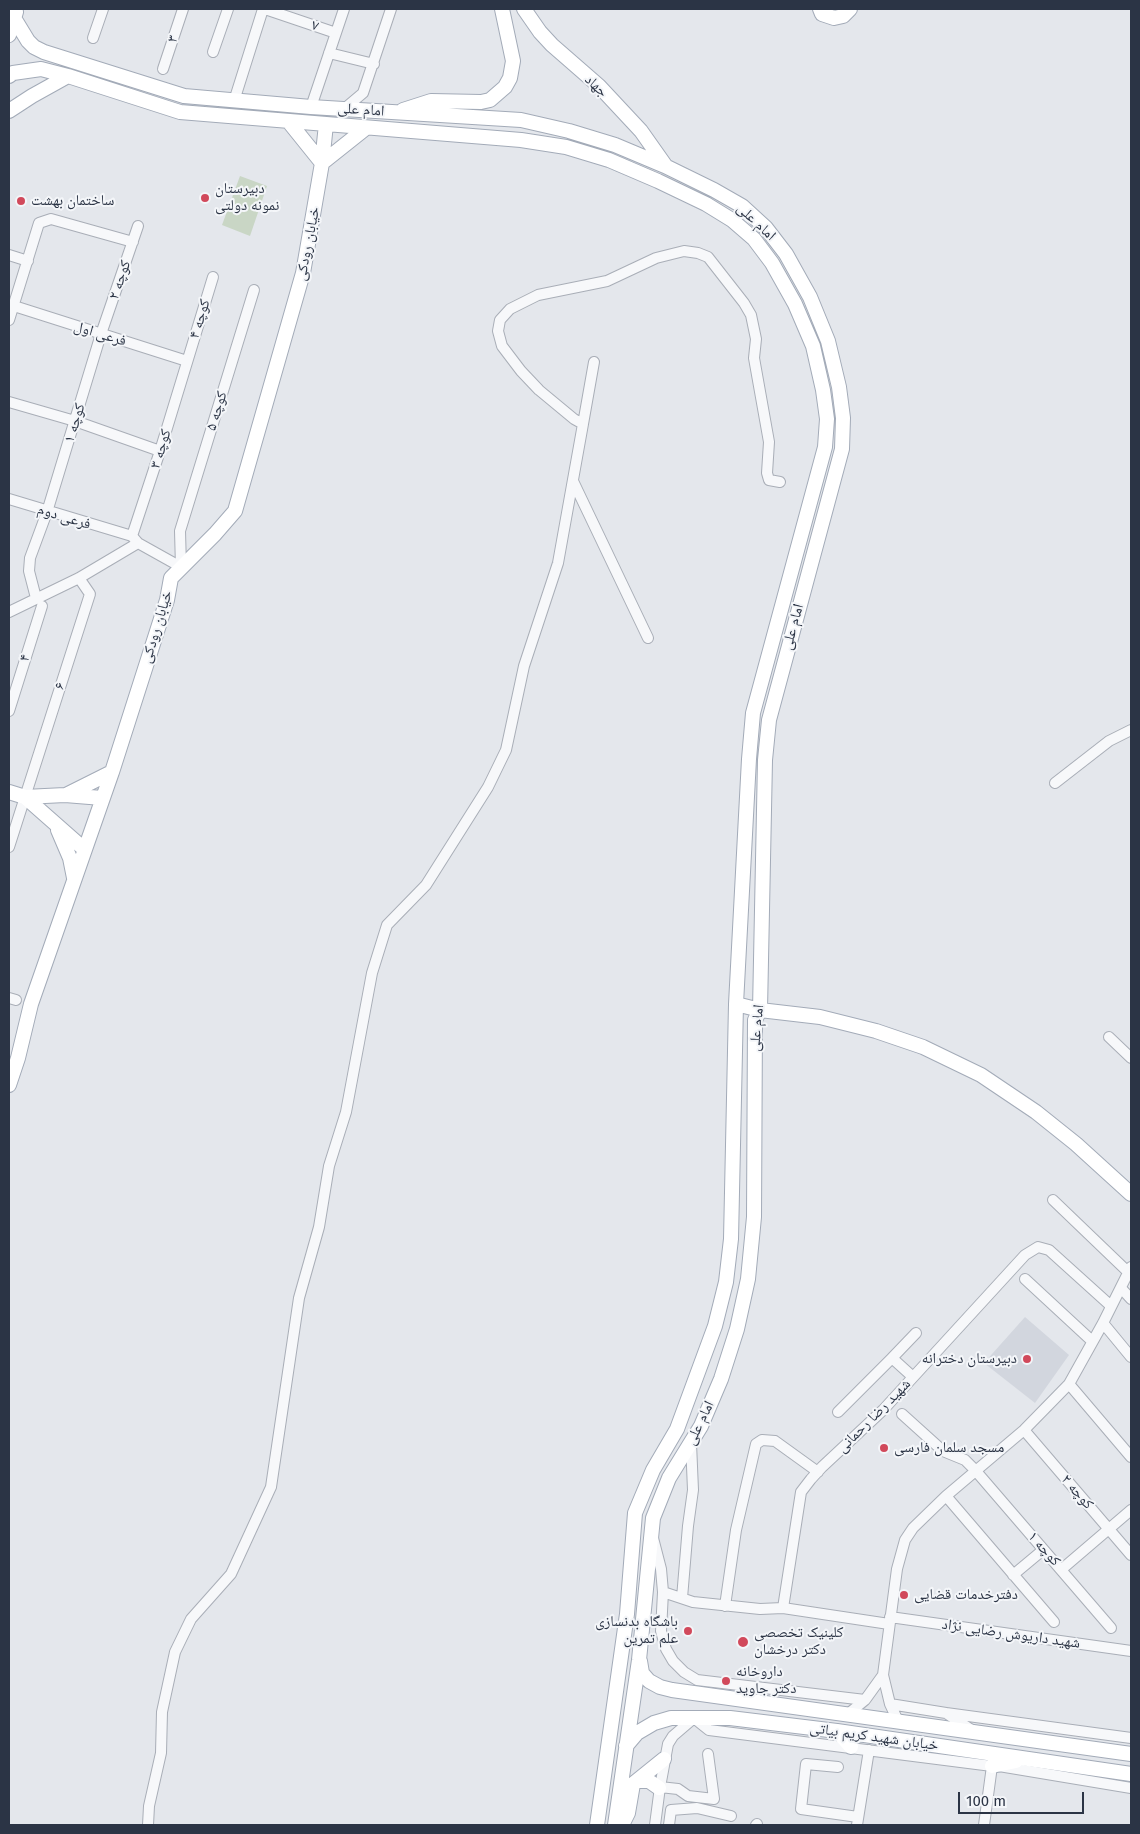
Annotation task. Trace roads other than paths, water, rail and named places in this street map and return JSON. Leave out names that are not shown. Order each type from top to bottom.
[{"type":"main road","points":[[397,112],[431,101],[461,103],[490,100],[505,87],[510,78],[513,61],[502,9]]},
{"type":"main road","name":"جهاد","points":[[524,9],[552,45],[599,86],[635,125],[665,166]]},
{"type":"main road","points":[[820,9],[822,14],[834,18],[843,16],[850,9]]},
{"type":"main road","name":"امام علی","points":[[15,13],[28,41],[34,47],[44,52],[184,96],[311,107],[521,120],[569,131],[614,145],[665,166],[742,206],[766,228],[786,254],[810,297],[828,341],[839,388],[843,418],[842,449],[768,720],[765,760],[760,1010],[755,1020],[754,1217],[748,1279],[737,1329],[721,1379],[701,1426],[669,1478],[653,1518],[639,1660],[615,1825]]},
{"type":"main road","points":[[9,35],[15,13]]},
{"type":"main road","points":[[41,69],[36,66],[35,59],[44,52]]},
{"type":"main road","name":"امام علی","points":[[9,76],[13,73],[41,69],[180,112],[521,140],[566,147],[609,160],[666,185],[732,220],[754,239],[772,263],[795,304],[813,346],[827,418],[825,447],[766,660],[752,717],[748,758],[736,1004],[730,1240],[726,1282],[715,1326],[677,1429],[652,1470],[635,1513],[627,1614],[597,1825]]},
{"type":"main road","points":[[9,111],[68,76]]},
{"type":"main road","points":[[289,122],[322,163],[366,128]]},
{"type":"main road","name":"خیابان رودکی","points":[[9,1085],[18,1058],[31,1004],[112,772],[167,600],[171,578],[235,511],[303,274],[322,163],[326,124]]},
{"type":"main road","points":[[752,717],[768,720]]},
{"type":"main road","points":[[65,795],[112,772]]},
{"type":"main road","points":[[9,792],[25,797],[65,795],[102,798]]},
{"type":"main road","points":[[25,797],[84,849]]},
{"type":"main road","points":[[56,825],[65,845],[74,880]]},
{"type":"main road","points":[[736,1004],[760,1010],[820,1017],[876,1031],[923,1047],[981,1075],[1036,1112],[1076,1144],[1131,1194]]},
{"type":"main road","points":[[635,1513],[653,1518]]},
{"type":"main road","name":"خیابان شهید کریم بیاتی","points":[[639,1660],[642,1673],[649,1681],[660,1687],[672,1690],[1131,1754]]},
{"type":"main road","points":[[768,1722],[772,1704]]},
{"type":"main road","name":"خیابان شهید کریم بیاتی","points":[[626,1746],[637,1733],[654,1723],[671,1718],[722,1718],[837,1731],[1131,1774]]},
{"type":"main road","points":[[837,1731],[851,1747]]},
{"type":"main road","points":[[1110,1770],[1111,1752]]},
{"type":"main road","points":[[622,1825],[628,1813],[635,1783],[664,1759]]},
{"type":"main road","points":[[993,1766],[1023,1759]]},
{"type":"main road","points":[[635,1783],[649,1781],[659,1787]]},
{"type":"street","points":[[93,38],[103,9]]},
{"type":"street","name":"۳","points":[[163,69],[183,9]]},
{"type":"street","points":[[213,52],[228,9]]},
{"type":"street","points":[[234,100],[264,9]]},
{"type":"street","name":"۷","points":[[264,9],[336,33]]},
{"type":"street","points":[[311,107],[344,9]]},
{"type":"street","points":[[344,109],[363,93],[391,9]]},
{"type":"street","points":[[329,53],[374,64]]},
{"type":"street","points":[[9,320],[39,223],[51,219],[133,242]]},
{"type":"street","name":"کوچه ۲","points":[[101,334],[138,226]]},
{"type":"street","points":[[583,424],[574,419],[540,390],[502,346],[498,331],[500,320],[510,309],[538,294],[607,281],[671,253],[684,251],[698,253],[708,257],[744,303],[751,315],[756,339],[754,358],[769,442],[767,473],[769,480],[780,482]]},
{"type":"street","points":[[9,255],[28,261]]},
{"type":"street","name":"کوچه ۴","points":[[187,361],[213,277]]},
{"type":"street","name":"کوچه ۵","points":[[182,567],[180,531],[254,290]]},
{"type":"street","name":"فرعی اول","points":[[14,306],[187,361]]},
{"type":"street","name":"کوچه ۱","points":[[47,512],[101,334]]},
{"type":"street","name":"کوچه ۳","points":[[135,540],[187,361]]},
{"type":"street","points":[[148,1825],[149,1806],[161,1752],[162,1712],[175,1652],[191,1619],[230,1574],[272,1487],[299,1298],[318,1227],[329,1166],[346,1112],[372,973],[387,925],[426,885],[488,787],[506,750],[524,666],[558,564],[594,362]]},
{"type":"street","points":[[9,402],[75,421],[160,451]]},
{"type":"street","points":[[573,481],[648,638]]},
{"type":"street","name":"فرعی دوم","points":[[9,499],[120,534],[135,540],[182,567]]},
{"type":"street","points":[[39,602],[29,571],[30,558],[47,512]]},
{"type":"street","points":[[9,612],[39,602],[79,578],[135,540]]},
{"type":"street","name":"۶","points":[[25,797],[90,594],[79,578]]},
{"type":"street","name":"۴","points":[[9,710],[39,602]]},
{"type":"street","points":[[1055,783],[1110,741],[1131,730]]},
{"type":"street","points":[[9,848],[25,797]]},
{"type":"street","points":[[1109,1037],[1131,1058]]},
{"type":"street","points":[[898,1721],[890,1704],[883,1675],[897,1569],[905,1540],[913,1528],[946,1496],[1024,1430],[1069,1384],[1130,1269],[1053,1200]]},
{"type":"street","name":"شهید رضا رحمانی","points":[[783,1608],[801,1492],[818,1472],[883,1410],[1025,1255],[1038,1247],[1049,1250],[1111,1306]]},
{"type":"street","points":[[1025,1278],[1092,1341]]},
{"type":"street","points":[[1121,1288],[1131,1299]]},
{"type":"street","points":[[1103,1323],[1131,1357]]},
{"type":"street","points":[[838,1412],[916,1333]]},
{"type":"street","points":[[892,1358],[913,1377]]},
{"type":"street","points":[[1069,1384],[1131,1457]]},
{"type":"street","name":"کوچه ۱","points":[[902,1414],[944,1451],[965,1460],[975,1470],[1111,1628]]},
{"type":"street","name":"کوچه ۲","points":[[1024,1430],[1131,1555]]},
{"type":"street","points":[[726,1606],[736,1530],[756,1444],[762,1440],[775,1441],[818,1472]]},
{"type":"street","points":[[682,1598],[693,1490],[691,1443]]},
{"type":"street","points":[[946,1496],[1054,1622]]},
{"type":"street","points":[[1062,1569],[1131,1510]]},
{"type":"street","points":[[652,1535],[661,1569],[663,1592],[661,1631],[666,1649],[673,1661],[684,1672],[697,1680],[865,1700]]},
{"type":"street","points":[[1013,1575],[1043,1550]]},
{"type":"street","points":[[663,1592],[693,1602],[760,1609],[783,1608],[890,1621]]},
{"type":"street","name":"شهید داریوش رضایی نژاد","points":[[890,1621],[1131,1651]]},
{"type":"street","points":[[848,1714],[865,1700],[883,1675]]},
{"type":"street","points":[[890,1704],[1131,1738]]},
{"type":"street","points":[[946,1713],[973,1731]]},
{"type":"street","points":[[655,1825],[659,1787],[668,1744],[672,1736],[694,1718],[709,1730],[993,1766],[1131,1788]]},
{"type":"street","points":[[838,1767],[806,1764],[801,1809],[857,1821],[870,1750]]},
{"type":"street","points":[[659,1787],[678,1789],[688,1796],[714,1799],[708,1754]]},
{"type":"street","points":[[984,1825],[993,1766]]},
{"type":"street","points":[[669,1825],[671,1810],[697,1808],[731,1816]]},
{"type":"place","name":"دبیرستان نمونه دولتی","points":[[205,198]]},
{"type":"place","name":"ساختمان بهشت","points":[[21,201]]},
{"type":"place","name":"دبیرستان دخترانه","points":[[1027,1359]]},
{"type":"place","name":"مسجد سلمان فارسی","points":[[884,1448]]},
{"type":"place","name":"دفترخدمات قضایی","points":[[904,1595]]},
{"type":"place","name":"باشگاه بدنسازی علم تمرین","points":[[688,1631]]},
{"type":"place","name":"کلینیک تخصصی دکتر درخشان","points":[[743,1642]]},
{"type":"place","name":"داروخانه دکتر جاوید","points":[[726,1681]]}]
